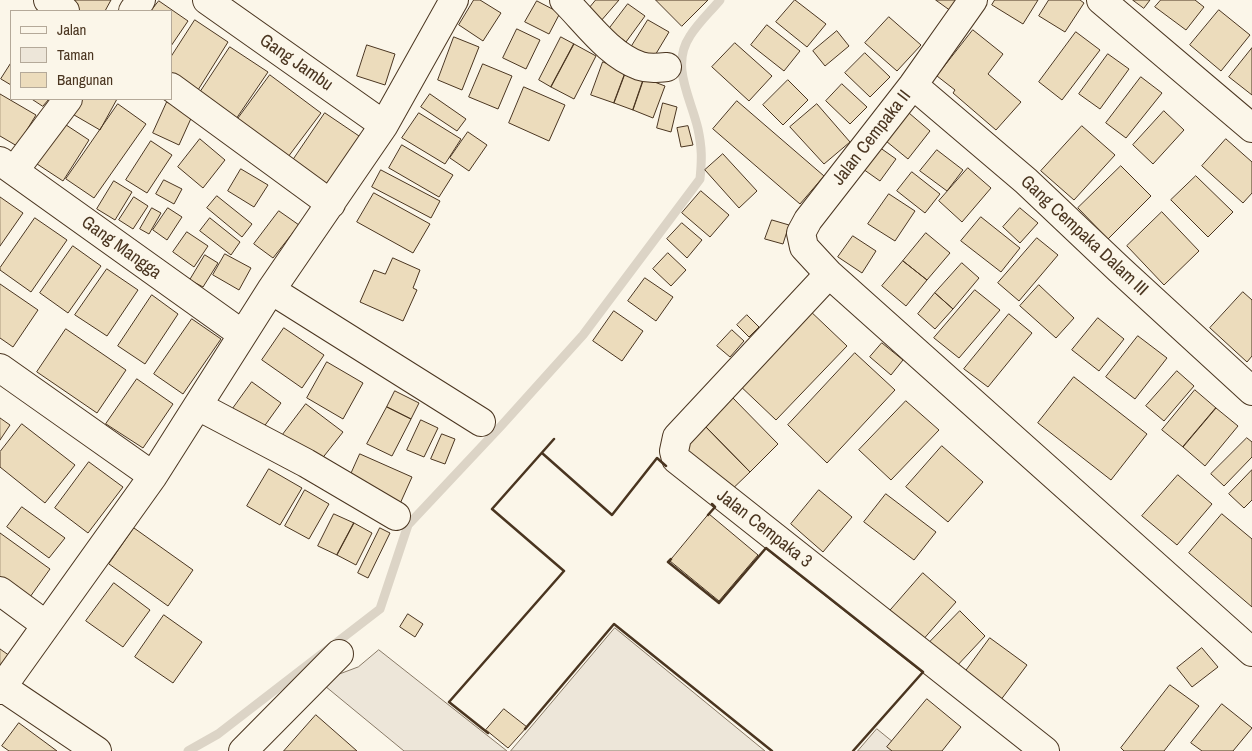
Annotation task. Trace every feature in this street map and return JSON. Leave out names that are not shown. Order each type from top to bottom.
[{"type":"street","points":[[48,0],[63,10]]},
{"type":"street","name":"Gang Jambu","points":[[207,0],[384,125]]},
{"type":"street","points":[[97,751],[1,688],[153,476],[242,334],[384,125],[454,0]]},
{"type":"street","points":[[564,0],[615,52],[642,67],[668,68]]},
{"type":"street","name":"Jalan Cempaka II","points":[[973,0],[913,85],[808,220],[801,233],[804,247],[830,274],[1252,652]]},
{"type":"street","points":[[1101,0],[1252,128]]},
{"type":"street","name":"Gang Cempaka Dalam III","points":[[913,85],[1026,181],[1119,270],[1252,391]]},
{"type":"street","points":[[172,89],[331,204]]},
{"type":"street","points":[[6,169],[67,100]]},
{"type":"street","name":"Gang Mangga","points":[[6,169],[242,334]]},
{"type":"street","name":"Jalan Cempaka 3","points":[[830,274],[677,437],[674,451],[676,459],[1045,751]]},
{"type":"street","points":[[271,290],[481,422]]},
{"type":"street","points":[[0,368],[153,476]]},
{"type":"street","points":[[198,406],[306,464],[396,516]]},
{"type":"street","points":[[0,591],[46,624]]},
{"type":"street","points":[[243,751],[339,654]]},
{"type":"green space","points":[[615,628],[765,751],[511,751]]},
{"type":"green space","points":[[379,650],[507,751],[404,751],[325,686],[334,676],[358,667]]},
{"type":"green space","points":[[877,729],[904,751],[858,751]]},
{"type":"building","points":[[66,0],[111,0],[106,10],[67,10]]},
{"type":"building","points":[[474,0],[480,0],[501,13],[483,41],[459,25]]},
{"type":"building","points":[[596,0],[619,0],[600,22],[587,11]]},
{"type":"building","points":[[656,0],[708,0],[682,26]]},
{"type":"building","points":[[795,0],[826,24],[807,47],[776,22]]},
{"type":"building","points":[[936,0],[961,0],[953,12]]},
{"type":"building","points":[[995,0],[1038,0],[1023,24],[992,5]]},
{"type":"building","points":[[1049,0],[1080,0],[1084,3],[1065,32],[1039,16]]},
{"type":"building","points":[[1133,0],[1150,0],[1144,8]]},
{"type":"building","points":[[1161,0],[1195,0],[1204,7],[1186,30],[1155,7]]},
{"type":"building","points":[[159,1],[188,21],[172,45],[172,10],[152,10]]},
{"type":"building","points":[[537,1],[560,13],[549,34],[525,22]]},
{"type":"building","points":[[628,4],[645,16],[626,42],[609,29]]},
{"type":"building","points":[[1219,10],[1250,35],[1221,71],[1190,45]]},
{"type":"building","points":[[889,17],[921,45],[897,71],[865,43]]},
{"type":"building","points":[[195,20],[228,42],[193,98],[172,86],[172,55]]},
{"type":"building","points":[[648,20],[669,32],[651,62],[630,49]]},
{"type":"building","points":[[767,25],[800,51],[784,71],[751,45]]},
{"type":"building","points":[[517,29],[540,40],[526,69],[503,58]]},
{"type":"building","points":[[973,30],[1003,54],[988,74],[1021,102],[996,130],[953,93],[955,90],[937,76]]},
{"type":"building","points":[[837,31],[849,46],[825,66],[813,51]]},
{"type":"building","points":[[1076,32],[1100,50],[1062,100],[1039,82]]},
{"type":"building","points":[[454,37],[479,47],[462,90],[438,80]]},
{"type":"building","points":[[561,37],[574,44],[551,87],[539,80]]},
{"type":"building","points":[[735,43],[772,76],[749,101],[712,67]]},
{"type":"building","points":[[574,44],[596,56],[574,99],[551,87]]},
{"type":"building","points":[[367,45],[395,54],[385,85],[357,76]]},
{"type":"building","points":[[230,47],[268,72],[236,119],[199,94]]},
{"type":"building","points":[[1252,48],[1252,95],[1229,77]]},
{"type":"building","points":[[865,53],[890,77],[870,97],[845,73]]},
{"type":"building","points":[[1108,54],[1129,69],[1100,109],[1079,94]]},
{"type":"building","points":[[603,62],[626,71],[614,103],[591,95]]},
{"type":"building","points":[[483,64],[512,76],[498,109],[469,97]]},
{"type":"building","points":[[10,65],[10,84],[1,79]]},
{"type":"building","points":[[626,71],[644,78],[633,110],[614,103]]},
{"type":"building","points":[[270,75],[321,113],[288,157],[237,120]]},
{"type":"building","points":[[1141,77],[1162,93],[1126,138],[1106,123]]},
{"type":"building","points":[[644,78],[665,86],[653,118],[633,110]]},
{"type":"building","points":[[788,80],[808,100],[783,125],[763,105]]},
{"type":"building","points":[[842,84],[867,107],[850,124],[826,101]]},
{"type":"building","points":[[524,87],[565,105],[549,141],[509,123]]},
{"type":"building","points":[[0,94],[36,115],[17,146],[0,136]]},
{"type":"building","points":[[430,94],[466,119],[457,131],[421,107]]},
{"type":"building","points":[[34,100],[48,100],[43,106]]},
{"type":"building","points":[[75,100],[116,100],[100,130],[69,112]]},
{"type":"building","points":[[737,101],[824,176],[800,204],[713,129]]},
{"type":"building","points":[[167,102],[193,114],[179,145],[153,133]]},
{"type":"building","points":[[663,103],[677,107],[671,132],[657,128]]},
{"type":"building","points":[[118,104],[146,124],[94,198],[66,179]]},
{"type":"building","points":[[817,104],[850,142],[824,164],[790,127]]},
{"type":"building","points":[[1164,111],[1184,130],[1153,164],[1133,145]]},
{"type":"building","points":[[325,113],[362,138],[324,194],[287,169]]},
{"type":"building","points":[[419,113],[461,139],[445,164],[402,138]]},
{"type":"building","points":[[909,113],[930,131],[908,159],[886,141]]},
{"type":"building","points":[[57,119],[89,140],[63,181],[31,160]]},
{"type":"building","points":[[688,126],[693,145],[681,147],[677,128]]},
{"type":"building","points":[[1082,126],[1115,155],[1074,200],[1041,171]]},
{"type":"building","points":[[468,132],[487,145],[469,171],[450,158]]},
{"type":"building","points":[[200,139],[225,160],[203,188],[178,167]]},
{"type":"building","points":[[1226,139],[1252,162],[1252,193],[1243,203],[1202,166]]},
{"type":"building","points":[[151,141],[172,155],[147,193],[126,180]]},
{"type":"building","points":[[402,145],[453,175],[439,197],[389,168]]},
{"type":"building","points":[[879,147],[896,159],[880,181],[863,169]]},
{"type":"building","points":[[937,150],[963,170],[947,191],[920,171]]},
{"type":"building","points":[[723,154],[757,191],[739,208],[705,170]]},
{"type":"building","points":[[1121,166],[1151,196],[1108,239],[1078,208]]},
{"type":"building","points":[[968,168],[991,188],[962,222],[939,201]]},
{"type":"building","points":[[241,169],[268,185],[254,207],[228,191]]},
{"type":"building","points":[[381,170],[440,201],[431,218],[372,187]]},
{"type":"building","points":[[912,172],[940,194],[925,213],[897,191]]},
{"type":"building","points":[[1196,176],[1233,212],[1208,237],[1171,200]]},
{"type":"building","points":[[164,180],[182,189],[174,204],[156,194]]},
{"type":"building","points":[[114,181],[132,192],[115,220],[97,209]]},
{"type":"building","points":[[701,191],[729,215],[710,237],[682,213]]},
{"type":"building","points":[[374,193],[430,224],[413,253],[357,222]]},
{"type":"building","points":[[889,194],[915,211],[895,241],[868,224]]},
{"type":"building","points":[[217,196],[252,224],[242,237],[207,208]]},
{"type":"building","points":[[0,197],[23,213],[0,246]]},
{"type":"building","points":[[134,197],[148,206],[133,229],[119,220]]},
{"type":"building","points":[[152,208],[161,213],[149,234],[140,229]]},
{"type":"building","points":[[168,208],[182,217],[167,240],[153,230]]},
{"type":"building","points":[[1020,208],[1038,223],[1020,243],[1003,227]]},
{"type":"building","points":[[279,211],[299,225],[273,258],[254,244]]},
{"type":"building","points":[[1162,212],[1199,251],[1164,285],[1127,246]]},
{"type":"building","points":[[981,217],[1020,248],[1001,272],[961,241]]},
{"type":"building","points":[[35,218],[67,240],[31,292],[0,270],[0,268]]},
{"type":"building","points":[[210,218],[240,242],[231,255],[200,231]]},
{"type":"building","points":[[772,220],[789,225],[783,244],[765,239]]},
{"type":"building","points":[[682,223],[702,240],[687,258],[667,239]]},
{"type":"building","points":[[187,232],[208,246],[194,267],[173,252]]},
{"type":"building","points":[[926,233],[950,253],[927,280],[903,261]]},
{"type":"building","points":[[853,236],[876,251],[862,273],[838,257]]},
{"type":"building","points":[[1037,238],[1058,255],[1019,301],[998,283]]},
{"type":"building","points":[[73,246],[101,266],[68,313],[40,293]]},
{"type":"building","points":[[668,253],[686,270],[671,286],[653,269]]},
{"type":"building","points":[[225,254],[251,268],[239,290],[213,275]]},
{"type":"building","points":[[205,255],[218,263],[203,287],[190,280]]},
{"type":"building","points":[[393,258],[420,270],[413,288],[417,290],[403,321],[360,302],[374,270],[385,274]]},
{"type":"building","points":[[903,261],[927,280],[906,306],[882,286]]},
{"type":"building","points":[[962,263],[979,278],[953,309],[935,293]]},
{"type":"building","points":[[107,269],[138,290],[107,336],[75,315]]},
{"type":"building","points":[[645,278],[673,297],[656,321],[628,301]]},
{"type":"building","points":[[0,284],[38,310],[13,347],[0,338]]},
{"type":"building","points":[[1039,285],[1074,318],[1056,338],[1020,306]]},
{"type":"building","points":[[975,290],[1000,310],[959,358],[934,338]]},
{"type":"building","points":[[1243,292],[1252,300],[1252,356],[1247,362],[1210,328]]},
{"type":"building","points":[[935,293],[953,309],[935,329],[918,314]]},
{"type":"building","points":[[152,295],[178,314],[145,364],[118,346]]},
{"type":"building","points":[[807,308],[847,346],[776,420],[736,382]]},
{"type":"building","points":[[614,311],[643,331],[622,361],[593,341]]},
{"type":"building","points":[[1009,314],[1032,333],[988,387],[964,369]]},
{"type":"building","points":[[747,315],[759,327],[749,337],[737,325]]},
{"type":"building","points":[[1098,318],[1124,339],[1099,371],[1072,350]]},
{"type":"building","points":[[192,319],[221,339],[183,394],[154,374]]},
{"type":"building","points":[[284,328],[324,355],[302,388],[262,360]]},
{"type":"building","points":[[66,329],[126,370],[97,413],[37,372]]},
{"type":"building","points":[[732,330],[744,341],[730,357],[717,346]]},
{"type":"building","points":[[1138,336],[1167,358],[1135,399],[1106,377]]},
{"type":"building","points":[[882,343],[903,360],[891,375],[870,357]]},
{"type":"building","points":[[855,353],[895,390],[827,463],[788,425]]},
{"type":"building","points":[[327,362],[363,383],[343,419],[307,398]]},
{"type":"building","points":[[1177,371],[1194,386],[1164,421],[1146,406]]},
{"type":"building","points":[[1074,377],[1147,434],[1111,480],[1038,423]]},
{"type":"building","points":[[137,379],[173,404],[143,448],[106,424]]},
{"type":"building","points":[[252,382],[281,403],[258,435],[229,414]]},
{"type":"building","points":[[1195,390],[1216,408],[1183,447],[1162,430]]},
{"type":"building","points":[[395,391],[419,403],[411,419],[387,407]]},
{"type":"building","points":[[732,397],[778,444],[750,472],[704,425]]},
{"type":"building","points":[[906,401],[939,430],[891,480],[859,450]]},
{"type":"building","points":[[306,404],[343,432],[317,465],[281,437]]},
{"type":"building","points":[[387,407],[411,419],[392,456],[367,444]]},
{"type":"building","points":[[1216,408],[1238,426],[1205,466],[1183,447]]},
{"type":"building","points":[[0,418],[10,425],[0,440]]},
{"type":"building","points":[[421,420],[438,428],[424,457],[407,450]]},
{"type":"building","points":[[22,424],[75,465],[45,503],[0,467],[0,452]]},
{"type":"building","points":[[704,425],[750,472],[724,497],[678,450]]},
{"type":"building","points":[[442,434],[455,439],[445,464],[431,459]]},
{"type":"building","points":[[1247,438],[1252,442],[1252,457],[1224,486],[1211,474]]},
{"type":"building","points":[[942,446],[983,482],[948,522],[906,487]]},
{"type":"building","points":[[360,454],[412,477],[399,506],[347,483]]},
{"type":"building","points":[[89,462],[123,487],[88,533],[55,508]]},
{"type":"building","points":[[269,469],[302,488],[280,525],[247,506]]},
{"type":"building","points":[[1252,470],[1252,500],[1244,508],[1229,494]]},
{"type":"building","points":[[1178,475],[1212,504],[1177,545],[1142,516]]},
{"type":"building","points":[[305,490],[329,504],[309,539],[285,526]]},
{"type":"building","points":[[819,490],[852,517],[823,552],[791,524]]},
{"type":"building","points":[[886,494],[936,532],[914,560],[864,522]]},
{"type":"building","points":[[22,507],[65,538],[49,558],[7,527]]},
{"type":"building","points":[[334,514],[354,523],[337,555],[318,546]]},
{"type":"building","points":[[709,514],[758,555],[719,601],[670,561]]},
{"type":"building","points":[[1222,514],[1252,539],[1252,607],[1189,553]]},
{"type":"building","points":[[354,523],[372,533],[356,565],[337,555]]},
{"type":"building","points":[[134,528],[193,570],[168,606],[109,564]]},
{"type":"building","points":[[380,528],[390,533],[368,578],[358,573]]},
{"type":"building","points":[[0,533],[50,569],[25,604],[0,586]]},
{"type":"building","points":[[923,573],[956,602],[921,642],[888,613]]},
{"type":"building","points":[[114,583],[150,610],[123,647],[86,621]]},
{"type":"building","points":[[960,611],[985,636],[954,669],[928,644]]},
{"type":"building","points":[[408,614],[423,624],[415,637],[400,627]]},
{"type":"building","points":[[164,615],[202,642],[173,683],[135,657]]},
{"type":"building","points":[[990,638],[1027,665],[997,705],[960,679]]},
{"type":"building","points":[[1202,648],[1218,667],[1192,687],[1177,668]]},
{"type":"building","points":[[0,649],[10,656],[0,669]]},
{"type":"building","points":[[1170,685],[1199,706],[1164,751],[1124,751],[1121,748]]},
{"type":"building","points":[[927,699],[961,727],[942,751],[892,751],[887,747]]},
{"type":"building","points":[[1222,704],[1252,728],[1233,751],[1202,751],[1191,743]]},
{"type":"building","points":[[504,709],[527,727],[508,748],[486,730]]},
{"type":"building","points":[[316,715],[357,751],[284,751]]},
{"type":"building","points":[[19,723],[57,751],[9,751],[2,746]]},
{"type":"waterway","points":[[188,751],[218,734],[380,609],[408,525],[583,335],[700,179],[700,142],[695,117],[684,82],[682,59],[684,47],[690,36],[720,0]]},
{"type":"wall","points":[[488,733],[449,702],[564,571],[492,509],[554,439]]},
{"type":"wall","points":[[542,453],[612,515],[657,458],[666,466]]},
{"type":"wall","points":[[708,515],[715,507],[712,504]]},
{"type":"wall","points":[[671,559],[668,562],[719,603],[766,548],[923,672],[853,751]]},
{"type":"wall","points":[[525,729],[614,624],[772,751]]}]
